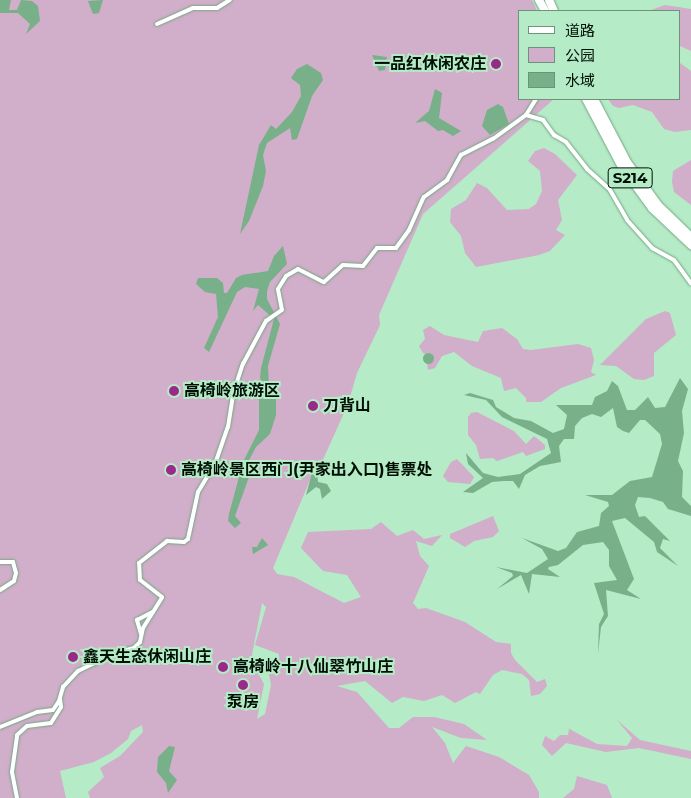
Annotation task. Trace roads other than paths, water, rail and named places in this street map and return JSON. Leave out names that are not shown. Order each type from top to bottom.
[{"type":"highway","name":"S214","points":[[587,100],[627,174],[652,208],[691,245]]},
{"type":"highway","name":"S214","points":[[595,100],[627,162],[658,205],[691,237]]},
{"type":"street","points":[[157,24],[193,8],[217,8],[230,0]]},
{"type":"street","points":[[17,798],[12,772],[16,735],[26,726],[51,723],[59,712],[63,687],[78,671],[138,646],[141,634],[162,597],[140,580],[139,563],[167,541],[184,542],[188,538],[198,492],[215,464],[228,427],[233,394],[244,364],[266,321],[282,310],[277,294],[283,280],[298,269],[324,282],[343,264],[363,266],[374,250],[396,248],[410,230],[424,198],[447,180],[461,155],[492,139],[526,115],[535,100]]},
{"type":"street","points":[[526,115],[543,120],[554,134],[566,142],[587,169],[610,190],[627,220],[652,248],[674,260],[691,283]]},
{"type":"street","points":[[0,562],[13,562],[16,573],[14,581],[0,590]]},
{"type":"street","points":[[141,634],[138,620],[155,611]]},
{"type":"street","points":[[0,727],[37,712],[53,710],[60,699]]},
{"type":"water","points":[[0,0],[11,0],[9,10],[17,10],[21,0],[32,1],[38,6],[40,21],[26,34],[30,24],[18,13],[0,13]]},
{"type":"water","points":[[103,0],[99,13],[93,14],[88,1]]},
{"type":"water","points":[[372,55],[387,57],[385,70],[379,71]]},
{"type":"water","points":[[307,64],[321,73],[323,80],[312,96],[297,139],[292,140],[290,128],[267,143],[263,155],[266,171],[263,186],[249,221],[240,234],[259,145],[271,125],[276,129],[292,112],[301,96],[300,85],[291,78],[297,69]]},
{"type":"water","points":[[435,89],[442,93],[439,118],[461,131],[453,136],[443,130],[438,131],[425,121],[415,123],[429,111]]},
{"type":"water","points":[[498,104],[503,107],[509,124],[490,135],[482,126],[487,110]]},
{"type":"water","points":[[283,246],[287,264],[270,282],[267,291],[267,299],[280,324],[268,366],[269,389],[264,388],[260,378],[274,319],[258,305],[253,311],[259,289],[245,287],[237,292],[209,352],[204,348],[218,317],[216,294],[205,292],[196,284],[198,278],[217,278],[223,283],[224,293],[227,293],[236,278],[242,275],[268,271],[274,256]]},
{"type":"water","points":[[426,353],[430,353],[433,358],[432,362],[426,363],[423,360],[423,356]]},
{"type":"water","points":[[680,378],[688,389],[682,411],[684,433],[678,461],[683,471],[682,497],[691,506],[691,516],[668,509],[663,502],[650,498],[638,497],[635,505],[639,517],[645,516],[670,541],[663,539],[660,548],[678,566],[657,552],[654,542],[625,518],[612,521],[634,579],[627,590],[641,599],[606,590],[608,616],[601,627],[598,654],[599,624],[604,614],[594,583],[617,580],[609,566],[609,550],[603,542],[583,545],[558,565],[549,567],[548,569],[560,577],[532,574],[529,594],[521,575],[497,589],[513,576],[512,573],[496,567],[527,573],[548,559],[542,549],[522,538],[558,551],[566,548],[577,532],[599,526],[601,513],[609,506],[608,502],[585,495],[612,495],[630,481],[652,477],[662,444],[660,434],[645,420],[640,420],[629,433],[623,431],[617,427],[613,408],[601,417],[592,414],[582,418],[575,426],[574,439],[564,439],[559,446],[561,462],[540,466],[525,475],[519,489],[513,481],[503,481],[492,482],[473,493],[463,492],[483,478],[468,464],[466,453],[483,473],[498,477],[520,474],[551,453],[547,439],[502,417],[486,400],[464,395],[470,393],[493,400],[496,407],[514,418],[531,421],[553,433],[564,429],[567,415],[556,405],[592,405],[595,397],[607,391],[612,381],[618,386],[627,410],[635,410],[648,397],[655,408],[665,407]]},
{"type":"water","points":[[259,395],[276,397],[276,415],[270,434],[256,447],[248,462],[249,477],[235,516],[241,523],[235,528],[228,521],[229,514],[243,462],[259,430]]},
{"type":"water","points":[[312,473],[317,473],[318,482],[327,484],[331,491],[322,499],[320,489],[316,487],[306,495]]},
{"type":"water","points":[[262,538],[268,545],[253,554],[252,547],[257,547]]},
{"type":"water","points":[[169,746],[175,747],[169,771],[177,780],[168,793],[166,783],[157,772],[158,757]]},
{"type":"place","name":"一品红休闲农庄","points":[[496,64]]},
{"type":"place","name":"高椅岭旅游区","points":[[174,391]]},
{"type":"place","name":"刀背山","points":[[313,406]]},
{"type":"place","name":"高椅岭景区西门(尹家出入口)售票处","points":[[171,470]]},
{"type":"place","name":"鑫天生态休闲山庄","points":[[73,657]]},
{"type":"place","name":"高椅岭十八仙翠竹山庄","points":[[223,667]]},
{"type":"place","name":"泵房","points":[[243,685]]}]
